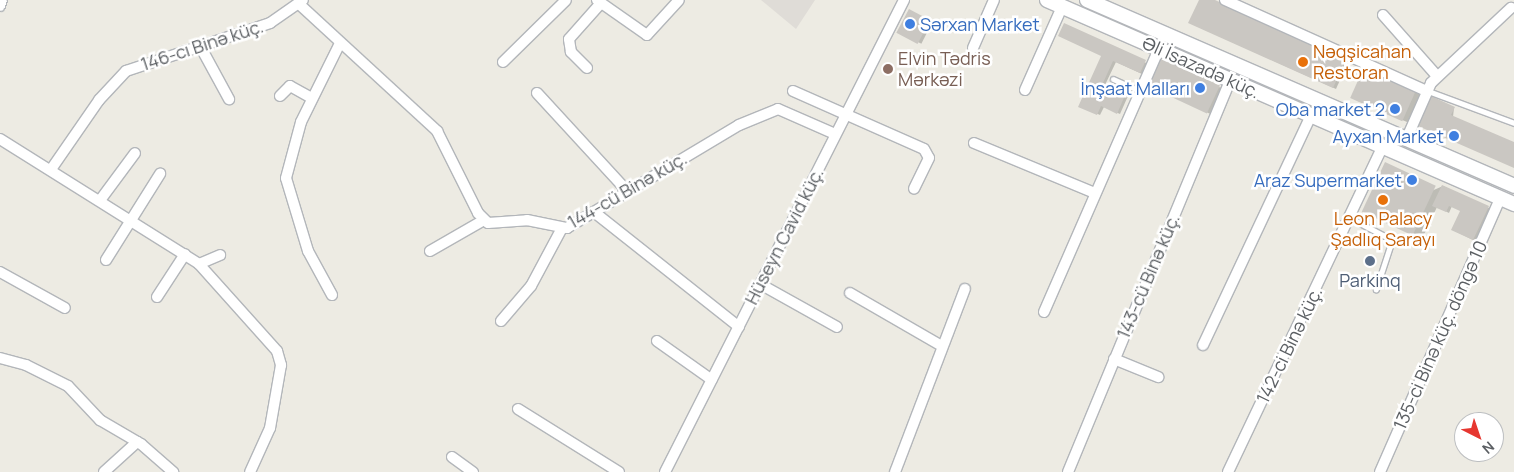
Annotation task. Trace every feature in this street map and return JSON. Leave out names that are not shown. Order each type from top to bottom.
[{"type":"main road","name":"Əli İsazadə küç.","points":[[1046,0],[1399,154]]},
{"type":"main road","name":"Əli İsazadə küç.","points":[[1087,0],[1406,140]]},
{"type":"main road","points":[[1382,146],[1389,132]]},
{"type":"main road","points":[[1514,186],[1406,140],[1399,154],[1514,204]]},
{"type":"street","points":[[0,6],[2,0]]},
{"type":"street","points":[[503,62],[566,0]]},
{"type":"street","points":[[587,68],[571,52],[569,39],[599,2],[647,36],[679,0]]},
{"type":"street","name":"Hüseyn Cavid küç.","points":[[665,472],[845,113],[904,0]]},
{"type":"street","points":[[973,48],[994,0]]},
{"type":"street","points":[[1225,0],[1427,91]]},
{"type":"street","points":[[1406,140],[1427,91],[1437,76],[1513,7],[1504,0]]},
{"type":"street","points":[[301,2],[340,43],[437,131],[484,220],[430,251]]},
{"type":"street","name":"146-cı Binə küç.","points":[[52,168],[108,89],[126,71],[199,44],[270,23],[301,2]]},
{"type":"street","points":[[1025,90],[1062,7]]},
{"type":"street","points":[[1383,15],[1437,76]]},
{"type":"street","points":[[332,295],[308,251],[302,220],[287,186],[294,146],[312,98],[340,43]]},
{"type":"street","points":[[199,44],[229,99]]},
{"type":"street","points":[[1044,312],[1159,49]]},
{"type":"street","name":"143-cü Binə küç.","points":[[1068,472],[1230,80]]},
{"type":"street","points":[[280,96],[290,86],[312,98]]},
{"type":"street","points":[[793,92],[823,108],[845,113],[928,152],[914,189]]},
{"type":"street","points":[[537,94],[627,191]]},
{"type":"street","name":"144-cü Binə küç.","points":[[484,220],[548,222],[562,228],[594,212],[739,125],[778,109],[835,134]]},
{"type":"street","points":[[1202,345],[1310,115]]},
{"type":"street","points":[[0,139],[52,168],[199,264],[281,357],[270,428],[250,472]]},
{"type":"street","points":[[974,143],[1095,193]]},
{"type":"street","name":"142-ci Binə küç.","points":[[1228,472],[1350,218],[1382,146]]},
{"type":"street","points":[[101,199],[135,153]]},
{"type":"street","points":[[106,260],[160,174]]},
{"type":"street","name":"135-ci Binə küç. döngə 10","points":[[1380,472],[1500,198]]},
{"type":"street","points":[[594,212],[739,327]]},
{"type":"street","points":[[501,322],[530,286],[562,228]]},
{"type":"street","points":[[157,297],[185,254]]},
{"type":"street","points":[[199,264],[220,255]]},
{"type":"street","points":[[0,272],[65,308]]},
{"type":"street","points":[[760,284],[837,327]]},
{"type":"street","points":[[896,472],[940,345],[965,289]]},
{"type":"street","points":[[850,294],[940,345]]},
{"type":"street","points":[[657,341],[712,380]]},
{"type":"street","points":[[0,358],[26,365],[68,386],[100,420],[137,442],[173,472]]},
{"type":"street","points":[[1114,359],[1158,377]]},
{"type":"street","points":[[518,409],[619,472]]},
{"type":"street","points":[[104,472],[137,442]]},
{"type":"street","points":[[452,457],[474,472]]},
{"type":"lane","points":[[1113,79],[1140,91]]},
{"type":"lane","points":[[1427,91],[1514,123]]},
{"type":"lane","points":[[1350,218],[1392,240],[1376,289]]},
{"type":"shaded area","points":[[761,0],[815,0],[796,29]]},
{"type":"building","points":[[1199,0],[1215,0],[1346,59],[1333,88],[1188,23]]},
{"type":"building","points":[[909,9],[930,20],[918,44],[896,33]]},
{"type":"building","points":[[1064,23],[1146,60],[1140,73],[1113,61],[1103,83],[1126,93],[1117,114],[1101,106],[1097,115],[1078,107],[1101,56],[1058,36]]},
{"type":"building","points":[[1161,58],[1220,85],[1207,114],[1148,86]]},
{"type":"building","points":[[1364,67],[1416,90],[1402,121],[1350,98]]},
{"type":"building","points":[[1431,96],[1455,107],[1451,115],[1514,142],[1514,168],[1418,126]]},
{"type":"building","points":[[1385,162],[1436,186],[1413,236],[1362,212]]},
{"type":"building","points":[[1442,185],[1489,206],[1473,240],[1451,230],[1460,211],[1449,206],[1446,212],[1432,206]]},
{"type":"place","name":"Sərxan Market","points":[[910,24]]},
{"type":"place","name":"Nəqşicahan Restoran","points":[[1303,62]]},
{"type":"place","name":"Elvin Tədris Mərkəzi","points":[[888,69]]},
{"type":"place","name":"İnşaat Malları","points":[[1200,88]]},
{"type":"place","name":"Oba market 2","points":[[1395,109]]},
{"type":"place","name":"Ayxan Market","points":[[1454,136]]},
{"type":"place","name":"Araz Supermarket","points":[[1412,180]]},
{"type":"place","name":"Leon Palaсу Şadlıq Sarayı","points":[[1383,200]]},
{"type":"place","name":"Parkinq","points":[[1370,261]]}]
